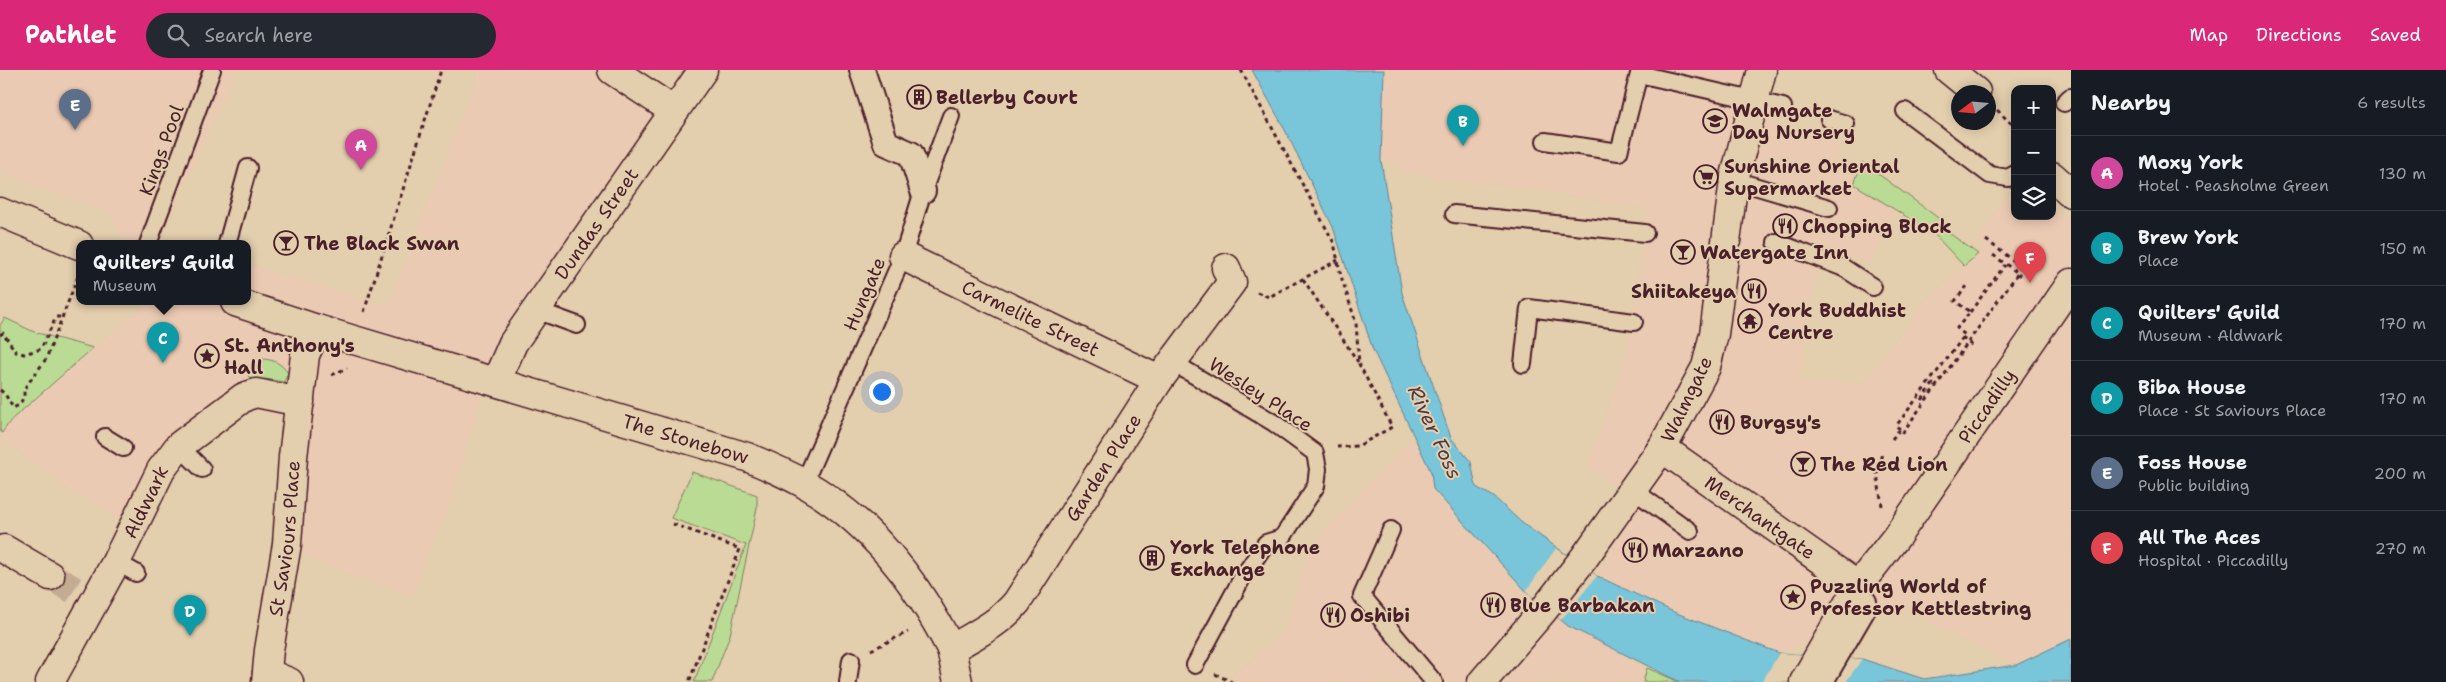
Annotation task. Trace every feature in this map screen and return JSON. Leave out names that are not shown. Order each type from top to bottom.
[{"type":"street","points":[[612,70],[674,111]]},
{"type":"street","name":"Dundas Street","points":[[496,382],[513,343],[703,70]]},
{"type":"street","points":[[862,70],[886,143],[911,154],[923,191]]},
{"type":"street","name":"Walmgate","points":[[1482,682],[1542,612],[1584,558],[1662,448],[1706,367],[1707,333],[1726,235],[1734,180],[1762,70]]},
{"type":"street","points":[[1950,70],[1967,85]]},
{"type":"street","points":[[2056,180],[2071,193]]},
{"type":"street","points":[[0,212],[76,244]]},
{"type":"street","name":"Carmelite Street","points":[[902,256],[1166,371]]},
{"type":"street","name":"Garden Place","points":[[951,648],[989,626],[1008,612],[1017,602],[1229,275]]},
{"type":"street","name":"Piccadilly","points":[[1804,682],[1831,656],[1858,586],[1897,536],[2071,283]]},
{"type":"street","name":"The Stonebow","points":[[244,305],[316,329],[747,457],[804,484],[857,521],[905,572],[936,618],[951,648],[958,682]]},
{"type":"street","name":"St Saviours Place","points":[[274,679],[268,650],[287,544],[305,354],[316,329]]},
{"type":"street","name":"Aldwark","points":[[50,682],[87,598],[126,568],[157,469],[179,446],[244,397],[256,393],[300,402]]},
{"type":"street","name":"Merchantgate","points":[[1662,448],[1858,586]]},
{"type":"street","points":[[4,549],[50,576]]},
{"type":"lane","name":"Kings Pool","points":[[149,240],[212,70]]},
{"type":"lane","points":[[1545,141],[1619,152],[1639,74],[1783,107]]},
{"type":"lane","points":[[1905,111],[1990,175],[2008,178],[2013,175]]},
{"type":"lane","name":"Hungate","points":[[804,484],[902,256],[923,191],[951,116]]},
{"type":"lane","points":[[1829,119],[1846,124]]},
{"type":"lane","points":[[228,240],[248,168]]},
{"type":"lane","points":[[1734,180],[1829,208]]},
{"type":"lane","points":[[1454,214],[1645,233]]},
{"type":"lane","points":[[1776,242],[1844,268],[1873,287]]},
{"type":"lane","points":[[1523,364],[1529,308],[1634,322]]},
{"type":"lane","points":[[536,310],[577,325]]},
{"type":"lane","name":"Wesley Place","points":[[1166,371],[1274,423],[1315,453],[1318,469],[1316,486],[1282,538],[1266,543],[1251,564],[1195,665]]},
{"type":"lane","points":[[105,436],[123,448]]},
{"type":"lane","points":[[179,446],[202,469]]},
{"type":"lane","points":[[1632,490],[1690,531]]},
{"type":"lane","points":[[1391,530],[1362,596],[1434,682]]},
{"type":"lane","points":[[1825,682],[1831,656]]},
{"type":"lane","points":[[848,682],[851,660]]},
{"type":"path","points":[[364,313],[441,70]]},
{"type":"path","points":[[1241,70],[1334,243],[1341,276],[1356,323],[1359,364]]},
{"type":"path","points":[[1996,110],[2011,123]]},
{"type":"path","points":[[1986,240],[2025,269],[2020,275],[1993,255]]},
{"type":"path","points":[[2010,258],[1957,328],[1965,335],[1896,426],[1904,432],[2018,273]]},
{"type":"path","points":[[1229,275],[1269,297],[1338,260]]},
{"type":"path","points":[[1303,279],[1359,364],[1392,428],[1358,446],[1333,447],[1315,453]]},
{"type":"path","points":[[0,390],[13,408],[19,405],[24,397],[24,389],[46,359],[76,282]]},
{"type":"path","points":[[1968,285],[1955,301],[1970,312]]},
{"type":"path","points":[[0,335],[2,333],[16,352],[31,352],[41,349],[56,317],[63,317]]},
{"type":"path","points":[[1962,338],[1973,346]]},
{"type":"path","points":[[1922,400],[1933,384],[1936,386]]},
{"type":"path","points":[[1892,439],[1900,429]]},
{"type":"path","points":[[1882,453],[1877,473],[1880,503],[1897,536]]},
{"type":"path","points":[[673,524],[740,549],[689,682]]},
{"type":"path","points":[[851,660],[936,618]]},
{"type":"shaded area","points":[[0,70],[236,70],[160,239],[163,240],[122,240],[112,214],[0,172]]},
{"type":"shaded area","points":[[480,70],[623,70],[671,99],[493,358],[447,510],[411,596],[292,552],[311,432],[247,404],[208,429],[121,520],[70,490],[1,437],[11,420],[145,305],[251,305],[251,266],[388,306]]},
{"type":"shaded area","points":[[1384,70],[1760,70],[1762,122],[1779,124],[1841,142],[1835,163],[1828,170],[1858,177],[1897,207],[1870,265],[1820,244],[1798,383],[1864,383],[1924,304],[1985,247],[1977,239],[2011,192],[2011,220],[2056,220],[2056,209],[2071,221],[2071,637],[2016,664],[1896,606],[1779,653],[1674,612],[1597,576],[1637,503],[1588,467],[1627,354],[1648,209],[1548,191],[1400,172],[1399,163],[1381,160]]},
{"type":"shaded area","points":[[1412,438],[1431,473],[1431,489],[1525,593],[1644,669],[1640,682],[1227,682],[1284,631],[1310,548]]},
{"type":"green space","points":[[1862,162],[1941,220],[1938,225],[1978,254],[1964,266],[1934,234],[1854,184]]},
{"type":"green space","points":[[5,318],[34,332],[93,348],[11,420],[2,433],[0,430],[0,325]]},
{"type":"green space","points":[[261,359],[273,361],[283,367],[288,373],[284,382],[265,379],[254,383],[246,373]]},
{"type":"green space","points":[[692,472],[757,495],[757,508],[730,635],[712,682],[694,682],[746,545],[671,518]]},
{"type":"green space","points":[[1647,668],[1677,681],[1680,682],[1643,682]]},
{"type":"water","name":"River Foss","points":[[1252,70],[1384,70],[1381,160],[1402,293],[1451,438],[1471,462],[1476,487],[1494,497],[1522,523],[1597,576],[1674,612],[1779,653],[1862,659],[1924,679],[2016,665],[2071,639],[2071,682],[1680,682],[1568,626],[1526,591],[1433,489],[1431,472],[1373,350],[1333,227],[1283,126]]},
{"type":"pier","points":[[1556,548],[1597,576],[1561,620],[1526,591]]},
{"type":"pier","points":[[1779,653],[1862,659],[1846,682],[1762,682]]},
{"type":"tunnel","points":[[50,576],[79,593]]},
{"type":"place","name":"Bellerby Court","points":[[919,97]]},
{"type":"place","name":"Walmgate Day Nursery","points":[[1715,121]]},
{"type":"place","name":"Foss House","points":[[75,130]]},
{"type":"place","name":"Brew York","points":[[1463,146]]},
{"type":"place","name":"Moxy York","points":[[361,170]]},
{"type":"place","name":"Sunshine Oriental Supermarket","points":[[1706,177]]},
{"type":"place","name":"Chopping Block","points":[[1785,226]]},
{"type":"place","name":"The Black Swan","points":[[286,243]]},
{"type":"place","name":"Watergate Inn","points":[[1683,252]]},
{"type":"place","name":"All The Aces","points":[[2030,283]]},
{"type":"place","name":"Shiitakeya","points":[[1754,291]]},
{"type":"place","name":"York Buddhist Centre","points":[[1750,321]]},
{"type":"place","name":"St. Anthony's Hall","points":[[207,356]]},
{"type":"place","name":"Quilters' Guild","points":[[163,363]]},
{"type":"place","name":"Burgsy's","points":[[1722,422]]},
{"type":"place","name":"The Red Lion","points":[[1803,464]]},
{"type":"place","name":"Marzano","points":[[1635,550]]},
{"type":"place","name":"York Telephone Exchange","points":[[1152,558]]},
{"type":"place","name":"Puzzling World of Professor Kettlestring","points":[[1793,597]]},
{"type":"place","name":"Blue Barbakan","points":[[1493,605]]},
{"type":"place","name":"Oshibi","points":[[1333,615]]},
{"type":"place","name":"Biba House","points":[[190,636]]}]
